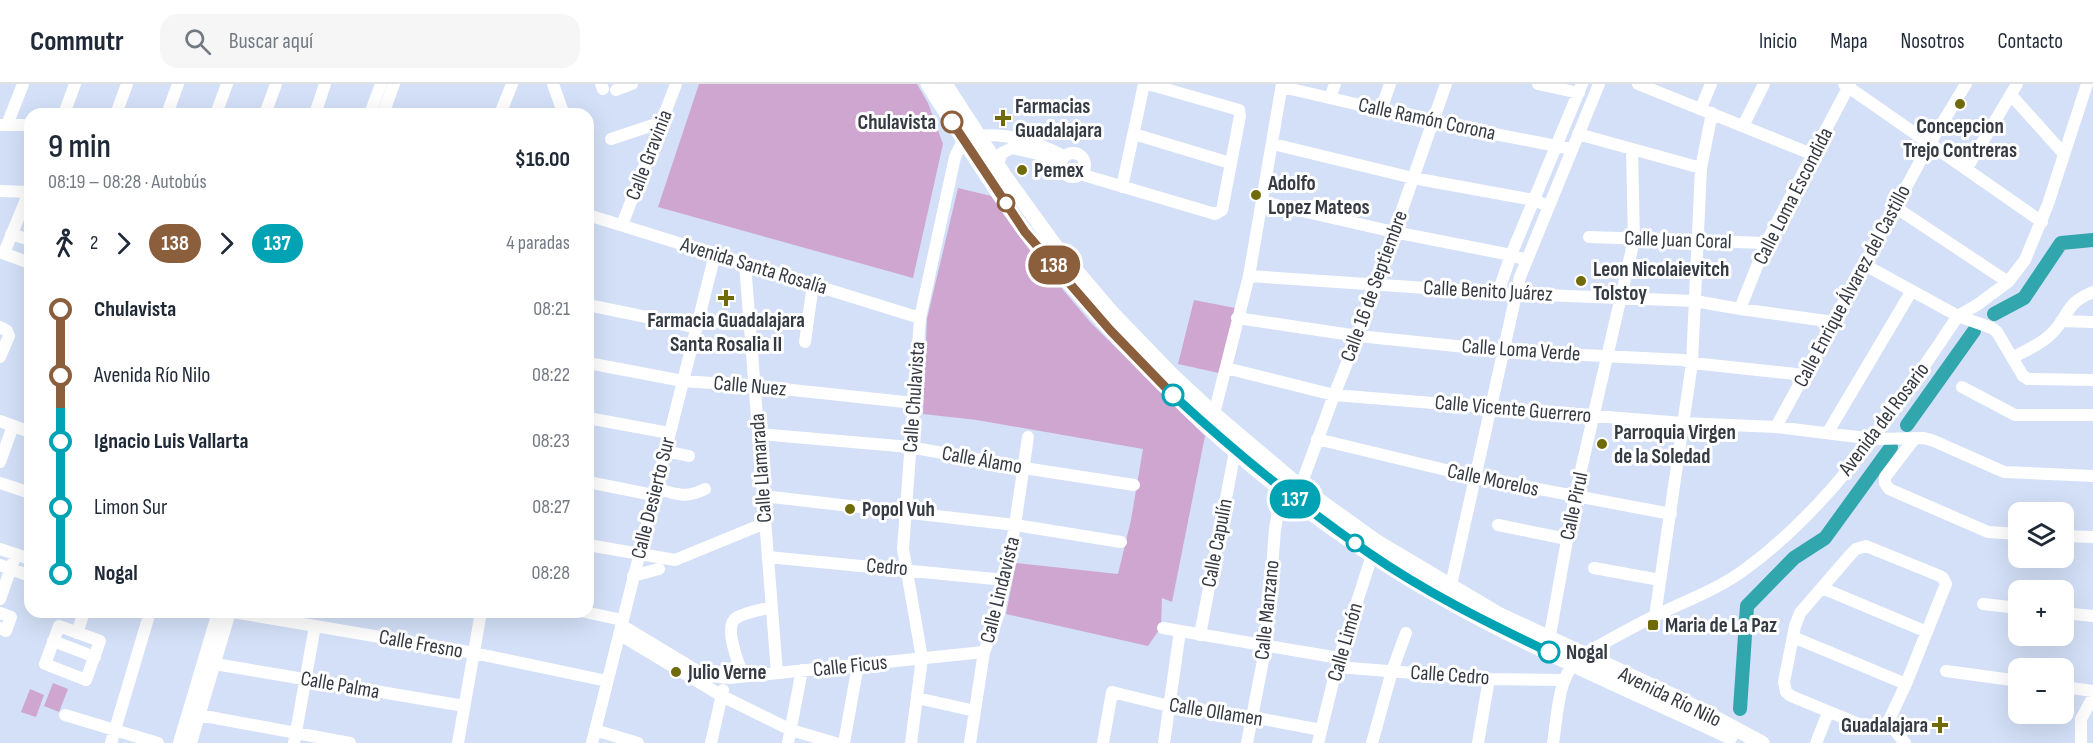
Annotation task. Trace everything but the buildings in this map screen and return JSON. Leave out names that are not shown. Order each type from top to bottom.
[{"type":"main road","name":"Avenida Río Nilo","points":[[928,84],[970,138],[997,165],[1108,318],[1160,383],[1234,451],[1292,489],[1374,549],[1449,594],[1498,614],[1548,644],[1740,743]]},
{"type":"main road","name":"Avenida Río Nilo","points":[[945,84],[990,180],[1025,232],[1108,318],[1214,414],[1292,489]]},
{"type":"main road","name":"Avenida Río Nilo","points":[[1577,659],[1678,698],[1762,743]]},
{"type":"street","points":[[23,84],[3,125],[24,125]]},
{"type":"street","points":[[66,108],[75,84]]},
{"type":"street","points":[[118,108],[127,84]]},
{"type":"street","points":[[169,108],[178,84]]},
{"type":"street","points":[[218,108],[227,84]]},
{"type":"street","points":[[267,108],[276,84]]},
{"type":"street","points":[[317,108],[326,84]]},
{"type":"street","points":[[372,108],[381,84]]},
{"type":"street","points":[[385,108],[394,84]]},
{"type":"street","points":[[502,108],[512,84]]},
{"type":"street","points":[[552,84],[561,108]]},
{"type":"street","points":[[606,88],[632,84]]},
{"type":"street","name":"Calle Gravinia","points":[[622,225],[676,84]]},
{"type":"street","points":[[1082,171],[1215,214],[1219,213],[1223,208],[1240,116],[1239,110],[1146,84],[1123,183]]},
{"type":"street","points":[[1330,98],[1335,84]]},
{"type":"street","points":[[1381,110],[1390,84]]},
{"type":"street","name":"Calle 16 de Septiembre","points":[[1292,489],[1304,477],[1358,336],[1446,84]]},
{"type":"street","points":[[1498,293],[1533,200],[1580,88],[1538,84]]},
{"type":"street","points":[[1449,594],[1516,294],[1527,260],[1599,84]]},
{"type":"street","points":[[1638,84],[1814,155]]},
{"type":"street","points":[[1655,616],[1692,363],[1701,168],[1706,110],[1711,84]]},
{"type":"street","points":[[1743,126],[1764,84]]},
{"type":"street","name":"Avenida del Rosario","points":[[1577,659],[1743,571],[1805,519],[1878,438],[1963,318],[2008,282],[2025,260],[2042,222],[2087,84]]},
{"type":"street","points":[[1848,85],[1929,145],[1967,168],[2042,222]]},
{"type":"street","name":"Calle Loma Escondida","points":[[1740,309],[1766,243],[1814,155],[1848,85]]},
{"type":"street","name":"Calle Enrique Álvarez del Castillo","points":[[1776,427],[1963,85]]},
{"type":"street","points":[[1214,414],[1249,276],[1282,86]]},
{"type":"street","name":"Calle Ramón Corona","points":[[1282,86],[1433,122],[1572,149]]},
{"type":"street","points":[[1967,168],[2014,90],[2064,154]]},
{"type":"street","points":[[611,139],[662,122]]},
{"type":"street","points":[[1134,134],[1230,163]]},
{"type":"street","points":[[1578,134],[1701,168]]},
{"type":"street","points":[[990,180],[1005,151],[1004,140],[996,136]]},
{"type":"street","points":[[970,138],[996,136],[1027,141],[1062,161]]},
{"type":"street","name":"Calle Chulavista","points":[[911,743],[921,658],[903,549],[920,318],[956,157],[970,138]]},
{"type":"street","points":[[1273,144],[1413,178],[1533,200],[1549,206]]},
{"type":"street","points":[[1005,151],[1012,148],[1027,150],[1062,161]]},
{"type":"street","name":"Calle Pirul","points":[[1548,644],[1575,496],[1634,240],[1632,149]]},
{"type":"street","points":[[1071,152],[1079,154],[1083,159],[1082,171],[1076,177],[1068,176],[1062,170],[1062,161],[1071,152]]},
{"type":"street","points":[[0,191],[24,192]]},
{"type":"street","points":[[1263,202],[1527,260]]},
{"type":"street","points":[[24,204],[2,252],[24,261]]},
{"type":"street","points":[[1896,207],[2008,282]]},
{"type":"street","name":"Avenida Santa Rosalía","points":[[594,217],[920,318]]},
{"type":"street","points":[[11,234],[24,238]]},
{"type":"street","name":"Calle Juan Coral","points":[[1589,237],[1766,243]]},
{"type":"street","name":"Calle Desierto Sur","points":[[592,743],[715,254]]},
{"type":"street","name":"Calle Llamarada","points":[[745,264],[777,673]]},
{"type":"street","points":[[1864,265],[1963,318],[1992,328],[2023,376],[2028,379],[2093,380]]},
{"type":"street","name":"Calle Benito Juárez","points":[[1249,276],[1498,293],[1695,301],[1834,322]]},
{"type":"street","points":[[805,342],[813,284]]},
{"type":"street","points":[[1828,432],[1911,292]]},
{"type":"street","points":[[2012,358],[2048,338],[2074,302],[2093,292]]},
{"type":"street","points":[[594,306],[695,327]]},
{"type":"street","name":"Calle Loma Verde","points":[[1237,318],[1358,336],[1505,351],[1683,360],[1692,363],[1805,375]]},
{"type":"street","points":[[2061,321],[2093,322]]},
{"type":"street","points":[[0,327],[9,334],[1,354]]},
{"type":"street","name":"Calle Nuez","points":[[594,364],[682,381],[755,386],[914,403]]},
{"type":"street","name":"Calle Vicente Guerrero","points":[[1226,368],[1334,394],[1683,423],[1776,427],[1878,438],[1911,438],[1934,441],[2004,472],[2093,476]]},
{"type":"street","points":[[1962,387],[2015,415],[2093,415]]},
{"type":"street","points":[[594,419],[669,433]]},
{"type":"street","points":[[0,462],[4,426],[24,431]]},
{"type":"street","name":"Calle Álamo","points":[[758,434],[910,447],[1134,485]]},
{"type":"street","name":"Calle Lindavista","points":[[970,743],[984,652],[999,613],[1028,437]]},
{"type":"street","points":[[1911,438],[1885,477],[1885,483],[1889,489],[1988,532],[2008,533]]},
{"type":"street","name":"Calle Morelos","points":[[1317,439],[1475,477],[1671,514]]},
{"type":"street","points":[[665,451],[689,456]]},
{"type":"street","name":"Calle Capulín","points":[[1200,635],[1234,451]]},
{"type":"street","points":[[0,483],[24,491]]},
{"type":"street","points":[[594,483],[686,495],[693,495],[705,489]]},
{"type":"street","name":"Calle Manzano","points":[[1246,743],[1266,645],[1275,529],[1280,500],[1292,489]]},
{"type":"street","points":[[763,496],[1015,525],[1121,542]]},
{"type":"street","points":[[594,546],[675,560],[765,523]]},
{"type":"street","points":[[1498,525],[1567,539]]},
{"type":"street","points":[[2074,536],[2093,537]]},
{"type":"street","points":[[1866,546],[1945,580],[1945,589],[1888,722],[1879,726],[1866,727],[1828,713],[1786,692],[1784,682],[1800,613],[1822,588],[1856,549],[1866,546]]},
{"type":"street","points":[[0,549],[24,557]]},
{"type":"street","name":"Calle Limón","points":[[1318,743],[1338,662],[1374,549]]},
{"type":"street","points":[[0,599],[5,567],[16,554]]},
{"type":"street","name":"Cedro","points":[[768,557],[1005,580]]},
{"type":"street","points":[[5,567],[24,574]]},
{"type":"street","points":[[1594,568],[1660,580]]},
{"type":"street","points":[[633,576],[659,569]]},
{"type":"street","points":[[1822,588],[1927,632]]},
{"type":"street","points":[[1983,604],[2008,607]]},
{"type":"street","points":[[742,676],[730,632],[731,624],[738,617],[772,607]]},
{"type":"street","points":[[2074,614],[2093,616]]},
{"type":"street","points":[[3,629],[6,615]]},
{"type":"street","points":[[594,616],[621,626],[722,696],[791,730],[835,743]]},
{"type":"street","points":[[76,633],[82,618]]},
{"type":"street","points":[[113,737],[148,618]]},
{"type":"street","points":[[191,743],[194,714],[217,618]]},
{"type":"street","points":[[179,743],[215,664],[230,618]]},
{"type":"street","name":"Calle Fresno","points":[[268,618],[474,652],[607,681]]},
{"type":"street","points":[[458,743],[480,618]]},
{"type":"street","points":[[58,626],[100,642],[87,680],[45,664],[53,641],[58,626]]},
{"type":"street","points":[[295,738],[315,626]]},
{"type":"street","name":"Calle Ficus","points":[[621,626],[699,672],[729,678],[984,652]]},
{"type":"street","name":"Calle Cedro","points":[[1163,628],[1266,645],[1338,662],[1392,671],[1489,679],[1563,680]]},
{"type":"street","points":[[1164,743],[1180,631]]},
{"type":"street","points":[[1372,743],[1392,671],[1407,633]]},
{"type":"street","points":[[1793,637],[1906,684]]},
{"type":"street","points":[[53,641],[95,657]]},
{"type":"street","points":[[1553,743],[1563,680],[1577,659]]},
{"type":"street","name":"Calle Palma","points":[[215,664],[464,706]]},
{"type":"street","points":[[844,743],[858,665]]},
{"type":"street","points":[[789,743],[802,670]]},
{"type":"street","points":[[1946,671],[2008,679]]},
{"type":"street","points":[[711,743],[722,696],[729,678]]},
{"type":"street","points":[[1478,743],[1489,679]]},
{"type":"street","points":[[2074,688],[2093,691]]},
{"type":"street","name":"Calle Ollamen","points":[[1104,743],[1112,692],[1169,706],[1252,717],[1321,730]]},
{"type":"street","points":[[2081,743],[2080,719],[2093,697]]},
{"type":"street","points":[[917,698],[975,711]]},
{"type":"street","points":[[1815,743],[1828,713]]},
{"type":"street","points":[[194,714],[295,738],[350,743]]},
{"type":"street","points":[[65,715],[113,737],[158,743]]},
{"type":"street","points":[[1888,722],[1905,743]]},
{"type":"street","points":[[595,730],[638,743]]},
{"type":"shaded area","points":[[699,84],[917,84],[928,103],[943,144],[913,278],[658,207]]},
{"type":"shaded area","points":[[958,188],[991,196],[1031,252],[1091,323],[1205,436],[1172,602],[1162,598],[1161,627],[1148,646],[1006,614],[1016,563],[1118,574],[1131,520],[1143,449],[977,420],[923,414],[927,319]]},
{"type":"shaded area","points":[[1194,300],[1235,308],[1219,373],[1178,364]]},
{"type":"shaded area","points":[[53,683],[68,689],[59,712],[44,706]]},
{"type":"shaded area","points":[[30,689],[44,695],[36,717],[21,712]]},
{"type":"waterway","points":[[1994,314],[2024,298],[2061,243],[2093,240]]},
{"type":"waterway","points":[[1907,425],[1974,331]]},
{"type":"waterway","points":[[1740,709],[1747,606],[1794,558],[1825,538],[1891,447]]},
{"type":"bus line","name":"138","points":[[952,122],[1025,232],[1110,330],[1173,395]]},
{"type":"bus line","name":"137","points":[[1173,395],[1234,451],[1285,493],[1371,555],[1448,601],[1549,652]]},
{"type":"place","name":"Concepcion Trejo Contreras","points":[[1960,104]]},
{"type":"place","name":"Farmacias Guadalajara","points":[[1003,118]]},
{"type":"place","name":"Chulavista","points":[[952,122]]},
{"type":"place","name":"Pemex","points":[[1022,170]]},
{"type":"place","name":"Adolfo Lopez Mateos","points":[[1256,195]]},
{"type":"place","name":"Leon Nicolaievitch Tolstoy","points":[[1581,281]]},
{"type":"place","name":"Farmacia Guadalajara Santa Rosalia II","points":[[726,298]]},
{"type":"place","name":"Parroquia Virgen de la Soledad","points":[[1602,444]]},
{"type":"place","name":"Popol Vuh","points":[[850,509]]},
{"type":"place","name":"Maria de La Paz","points":[[1653,625]]},
{"type":"place","name":"Nogal","points":[[1549,652]]},
{"type":"place","name":"Julio Verne","points":[[676,672]]},
{"type":"place","name":"Guadalajara","points":[[1940,725]]}]
